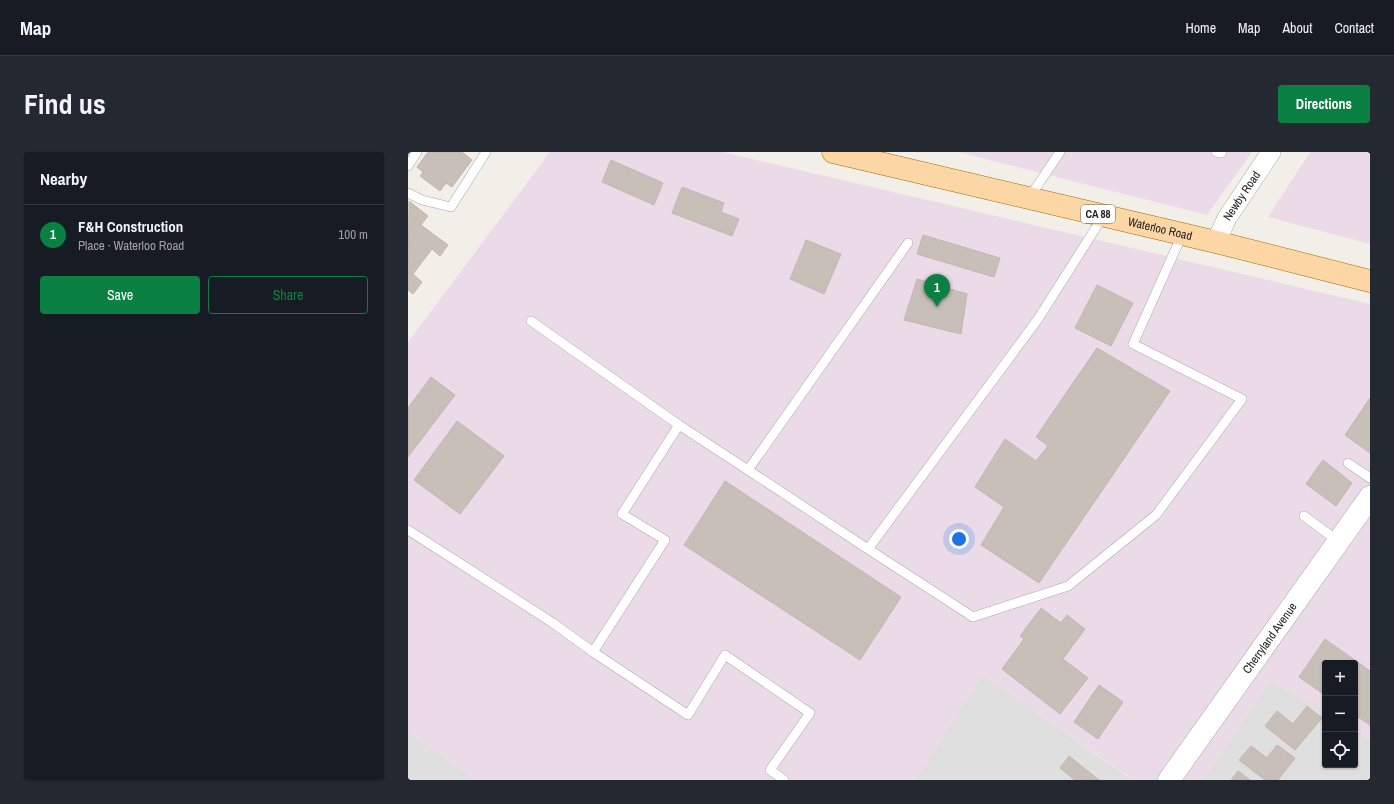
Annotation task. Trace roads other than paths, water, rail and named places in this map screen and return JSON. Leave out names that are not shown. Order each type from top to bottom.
[{"type":"main road","name":"Waterloo Road","points":[[833,152],[1216,242],[1370,282]]},
{"type":"street","name":"Newby Road","points":[[1216,242],[1227,218],[1271,152]]},
{"type":"street","name":"Cherryland Avenue","points":[[1169,780],[1338,541],[1367,506]]},
{"type":"lane","points":[[408,166],[417,152]]},
{"type":"lane","points":[[408,193],[422,200],[451,206],[486,152]]},
{"type":"lane","points":[[1029,198],[1060,152]]},
{"type":"lane","points":[[1216,152],[1221,154],[1222,152]]},
{"type":"lane","points":[[868,549],[1038,319],[1104,215]]},
{"type":"lane","points":[[531,321],[679,425],[973,616],[1068,586],[1156,515],[1242,399],[1133,344],[1182,235]]},
{"type":"lane","points":[[748,470],[908,243]]},
{"type":"lane","points":[[594,652],[666,540],[622,514],[679,425]]},
{"type":"lane","points":[[1348,462],[1370,478]]},
{"type":"lane","points":[[1304,516],[1338,541]]},
{"type":"lane","points":[[408,530],[553,623],[688,716],[725,655],[810,713],[770,770],[784,780]]},
{"type":"place","name":"F&H Construction","points":[[937,307]]}]
